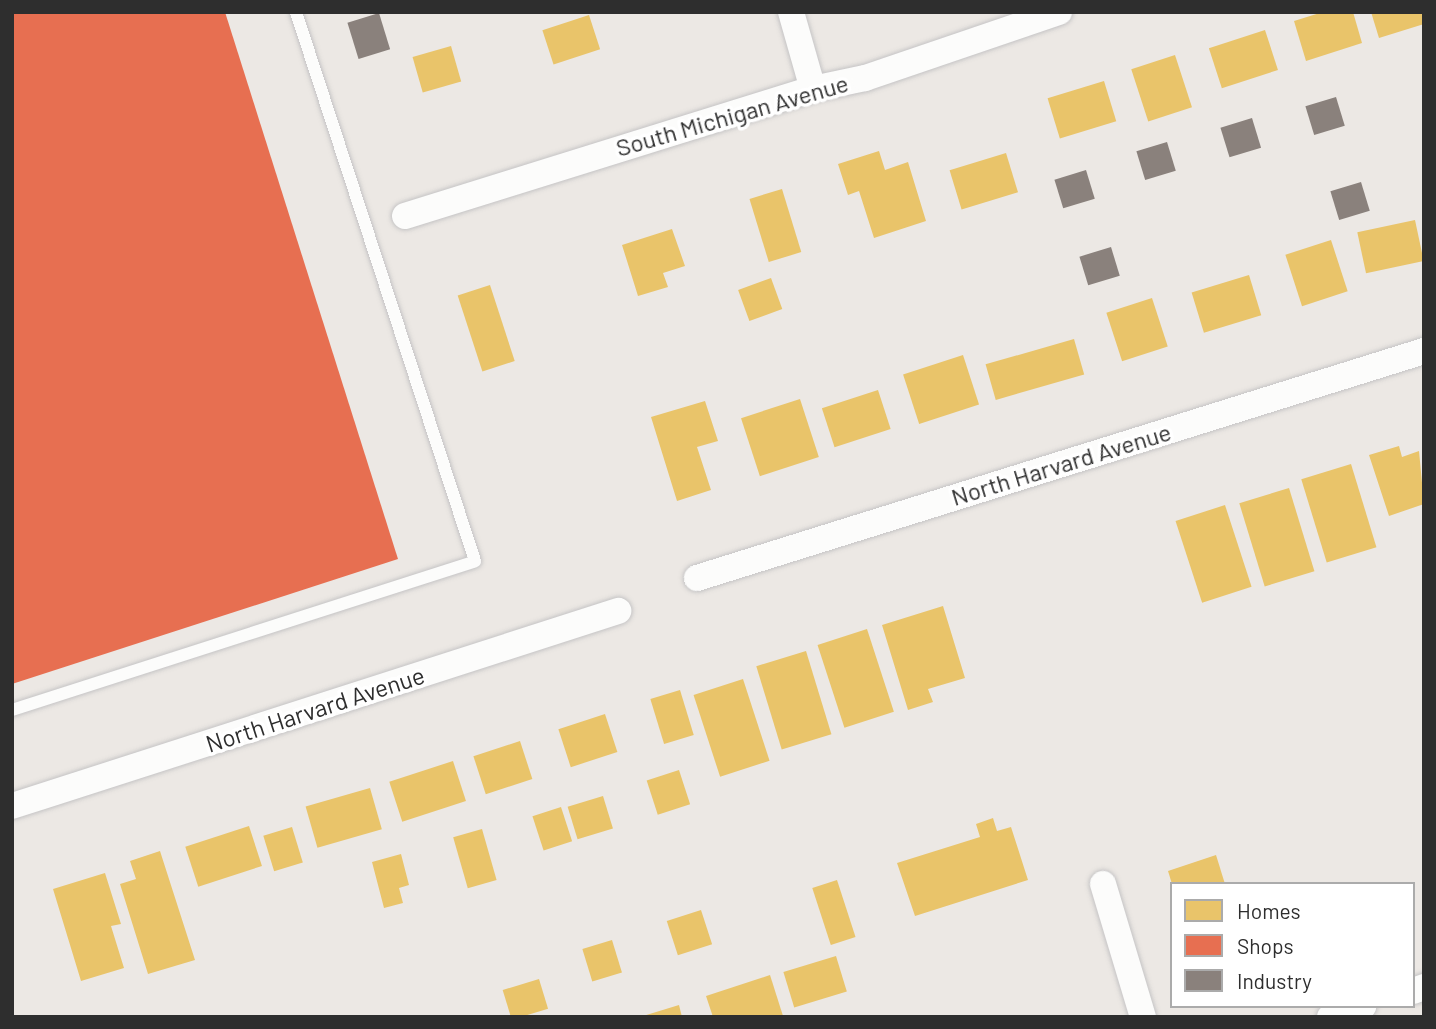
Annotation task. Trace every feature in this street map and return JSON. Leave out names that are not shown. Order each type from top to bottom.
[{"type":"street","points":[[791,12],[813,89]]},
{"type":"street","name":"South Michigan Avenue","points":[[405,216],[813,89],[865,78],[1059,12]]},
{"type":"street","name":"North Harvard Avenue","points":[[697,578],[1424,351]]},
{"type":"street","name":"North Harvard Avenue","points":[[12,806],[618,611]]},
{"type":"street","points":[[1103,884],[1143,1017]]},
{"type":"street","points":[[1330,1017],[1357,1008]]},
{"type":"lane","points":[[12,710],[475,561],[296,12]]},
{"type":"building: Homes","points":[[1323,12],[1353,12],[1362,43],[1306,61],[1294,21]]},
{"type":"building: Homes","points":[[1371,12],[1424,12],[1424,24],[1379,38]]},
{"type":"building: Homes","points":[[589,15],[600,49],[554,64],[542,30]]},
{"type":"building: Homes","points":[[1265,30],[1278,70],[1222,88],[1209,48]]},
{"type":"building: Homes","points":[[451,46],[461,82],[423,93],[413,57]]},
{"type":"building: Homes","points":[[1175,55],[1192,107],[1148,122],[1131,69]]},
{"type":"building: Homes","points":[[1104,81],[1116,121],[1060,138],[1048,98]]},
{"type":"building: Homes","points":[[879,151],[885,170],[908,162],[926,221],[874,238],[859,191],[848,195],[838,164]]},
{"type":"building: Homes","points":[[1006,153],[1018,192],[962,209],[950,170]]},
{"type":"building: Homes","points":[[782,189],[801,252],[769,262],[749,199]]},
{"type":"building: Homes","points":[[1415,220],[1424,261],[1366,273],[1357,232]]},
{"type":"building: Homes","points":[[672,229],[685,266],[663,273],[668,287],[638,296],[622,245]]},
{"type":"building: Homes","points":[[1331,240],[1348,291],[1302,306],[1285,255]]},
{"type":"building: Homes","points":[[1249,275],[1261,315],[1204,333],[1192,293]]},
{"type":"building: Homes","points":[[771,278],[782,309],[749,321],[738,290]]},
{"type":"building: Homes","points":[[490,285],[515,361],[482,372],[458,296]]},
{"type":"building: Homes","points":[[1152,298],[1168,347],[1122,361],[1106,313]]},
{"type":"building: Homes","points":[[1074,339],[1084,375],[996,400],[986,364]]},
{"type":"building: Homes","points":[[963,355],[979,404],[919,424],[903,374]]},
{"type":"building: Homes","points":[[878,390],[891,429],[835,447],[822,408]]},
{"type":"building: Homes","points":[[800,399],[819,457],[760,476],[741,418]]},
{"type":"building: Homes","points":[[705,401],[718,441],[697,447],[711,490],[677,501],[651,417]]},
{"type":"building: Homes","points":[[1399,446],[1402,457],[1419,451],[1424,504],[1389,516],[1369,455]]},
{"type":"building: Homes","points":[[1351,464],[1376,547],[1327,562],[1301,479]]},
{"type":"building: Homes","points":[[1289,488],[1314,571],[1265,586],[1239,503]]},
{"type":"building: Homes","points":[[1225,505],[1252,587],[1202,603],[1176,521]]},
{"type":"building: Homes","points":[[943,606],[965,678],[928,689],[933,702],[908,710],[882,625]]},
{"type":"building: Homes","points":[[867,629],[894,712],[844,728],[818,645]]},
{"type":"building: Homes","points":[[806,651],[831,734],[782,749],[756,666]]},
{"type":"building: Homes","points":[[743,679],[770,761],[720,777],[694,695]]},
{"type":"building: Homes","points":[[680,690],[694,735],[664,744],[650,699]]},
{"type":"building: Homes","points":[[605,714],[617,752],[571,767],[558,729]]},
{"type":"building: Homes","points":[[520,741],[532,779],[486,794],[473,756]]},
{"type":"building: Homes","points":[[453,761],[466,801],[402,822],[389,782]]},
{"type":"building: Homes","points":[[679,770],[690,804],[658,815],[647,781]]},
{"type":"building: Homes","points":[[370,788],[382,829],[317,848],[306,806]]},
{"type":"building: Homes","points":[[603,796],[613,829],[578,839],[568,807]]},
{"type":"building: Homes","points":[[561,807],[572,841],[544,851],[532,816]]},
{"type":"building: Homes","points":[[993,818],[997,831],[1011,827],[1028,880],[915,916],[897,863],[980,837],[976,824]]},
{"type":"building: Homes","points":[[249,826],[262,866],[198,887],[185,847]]},
{"type":"building: Homes","points":[[292,827],[303,862],[274,871],[263,836]]},
{"type":"building: Homes","points":[[482,829],[497,880],[468,888],[453,837]]},
{"type":"building: Homes","points":[[160,851],[195,960],[148,974],[120,884],[136,879],[130,861]]},
{"type":"building: Homes","points":[[401,854],[409,885],[399,888],[403,903],[384,908],[372,862]]},
{"type":"building: Homes","points":[[1216,855],[1224,882],[1171,882],[1168,871]]},
{"type":"building: Homes","points":[[105,873],[121,924],[111,926],[124,968],[81,981],[53,889]]},
{"type":"building: Homes","points":[[837,880],[856,937],[831,945],[812,888]]},
{"type":"building: Homes","points":[[701,910],[712,944],[678,955],[667,921]]},
{"type":"building: Homes","points":[[612,940],[622,973],[592,982],[582,949]]},
{"type":"building: Homes","points":[[836,956],[847,991],[794,1007],[783,972]]},
{"type":"building: Homes","points":[[770,975],[783,1016],[713,1017],[706,996]]},
{"type":"building: Homes","points":[[539,979],[548,1009],[521,1017],[511,1017],[503,990]]},
{"type":"building: Homes","points":[[679,1005],[682,1017],[643,1017],[643,1016]]},
{"type":"building: Shops","points":[[12,12],[225,12],[398,559],[12,684]]},
{"type":"building: Industry","points":[[379,13],[390,49],[359,59],[347,23]]},
{"type":"building: Industry","points":[[1336,97],[1345,126],[1314,135],[1305,106]]},
{"type":"building: Industry","points":[[1252,118],[1261,148],[1230,157],[1220,128]]},
{"type":"building: Industry","points":[[1167,142],[1176,171],[1145,180],[1136,151]]},
{"type":"building: Industry","points":[[1086,170],[1095,199],[1063,208],[1054,180]]},
{"type":"building: Industry","points":[[1361,182],[1370,211],[1339,220],[1330,191]]},
{"type":"building: Industry","points":[[1111,247],[1120,276],[1088,285],[1079,257]]}]
